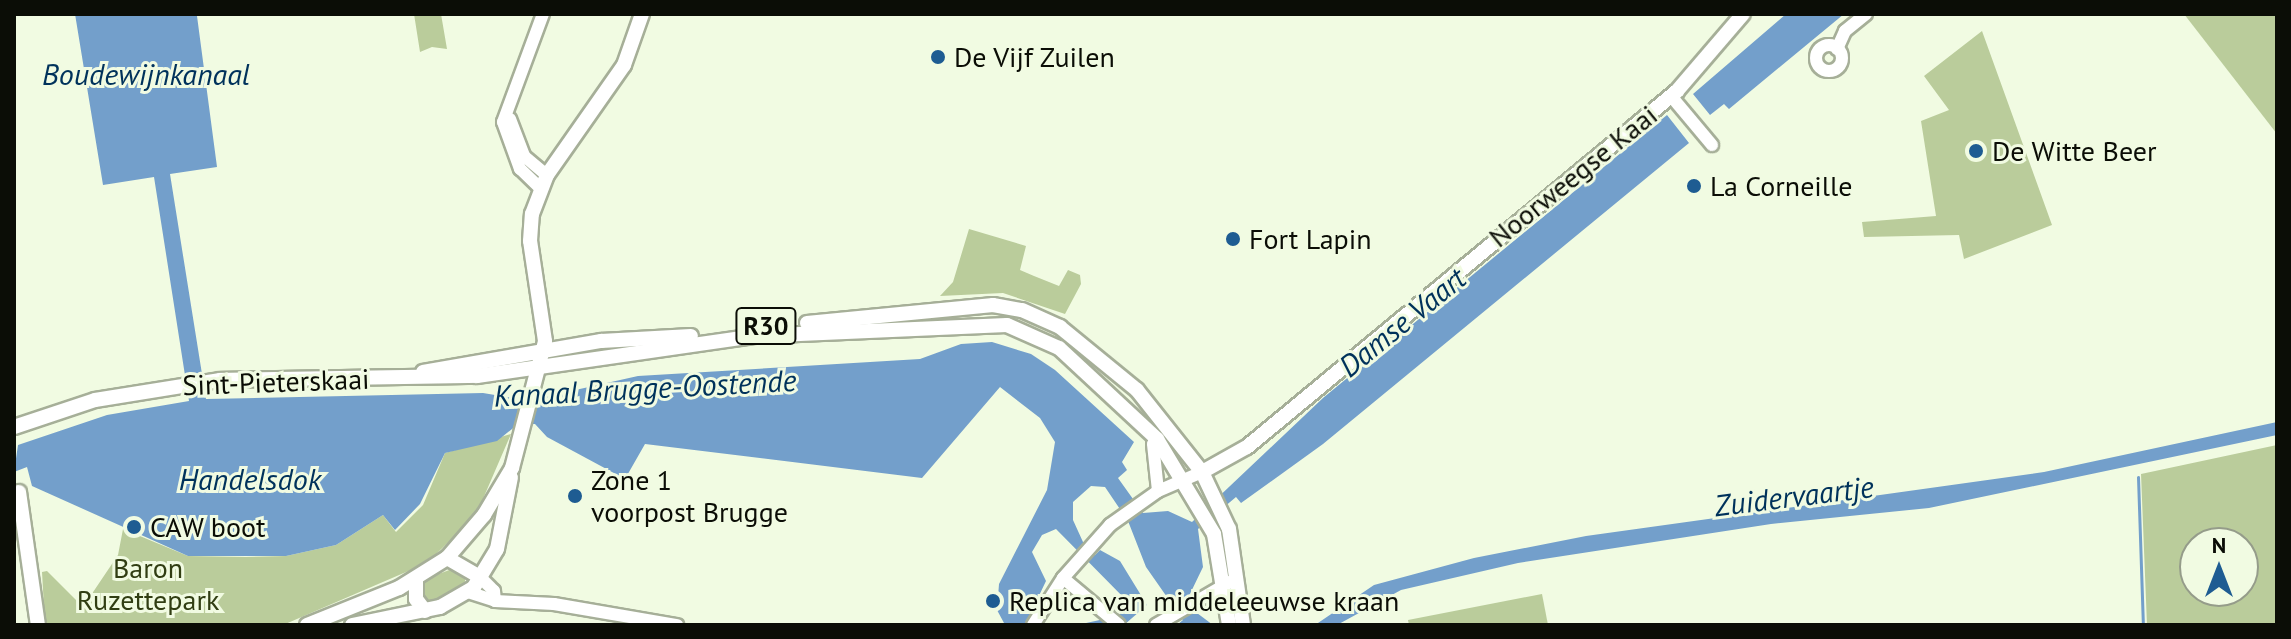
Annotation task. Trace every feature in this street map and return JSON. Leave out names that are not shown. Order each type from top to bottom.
[{"type":"main road","points":[[352,625],[425,611],[468,592],[491,563],[512,468],[544,350],[530,241],[544,181],[624,65],[642,14]]},
{"type":"main road","name":"Noorweegse Kaai","points":[[1202,472],[1247,447],[1671,96],[1699,70],[1743,14]]},
{"type":"main road","name":"R30","points":[[544,350],[883,319],[968,306],[1008,307],[1060,327],[1118,374],[1162,418],[1202,472],[1219,505],[1243,625]]},
{"type":"main road","name":"R30","points":[[539,369],[769,335],[1007,325],[1059,348],[1157,439],[1206,516],[1229,625]]},
{"type":"main road","name":"Sint-Pieterskaai","points":[[399,378],[544,350]]},
{"type":"main road","name":"Sint-Pieterskaai","points":[[14,427],[107,397],[220,380],[399,378],[539,369]]},
{"type":"main road","points":[[307,625],[416,579],[447,558],[484,515],[512,468]]},
{"type":"main road","points":[[19,492],[38,625]]},
{"type":"main road","points":[[447,558],[481,578]]},
{"type":"main road","points":[[416,579],[416,599],[425,611]]},
{"type":"street","points":[[543,14],[509,100],[506,122],[520,169],[544,181]]},
{"type":"street","points":[[1837,49],[1845,31],[1866,14]]},
{"type":"street","points":[[1671,96],[1712,145]]},
{"type":"street","points":[[1157,439],[1153,444],[1158,491]]},
{"type":"street","points":[[1033,625],[1063,578],[1123,515],[1158,491],[1202,472]]},
{"type":"street","points":[[481,578],[494,591],[495,601]]},
{"type":"street","points":[[1063,578],[1115,621]]},
{"type":"street","points":[[1156,625],[1236,579]]},
{"type":"street","points":[[468,592],[495,601],[554,604],[677,625]]},
{"type":"green space","points":[[414,14],[441,14],[447,49],[432,47],[420,52]]},
{"type":"green space","points":[[2184,14],[2277,14],[2277,134]]},
{"type":"green space","name":"De Witte Beer","points":[[1982,31],[2052,225],[1964,259],[1959,235],[1864,237],[1862,222],[1936,216],[1921,121],[1949,110],[1924,76]]},
{"type":"green space","points":[[969,229],[1026,246],[1020,270],[1034,276],[1059,286],[1068,270],[1080,275],[1081,284],[1065,314],[1003,293],[940,296],[953,282]]},
{"type":"green space","name":"Baron Ruzettepark","points":[[511,434],[476,515],[427,563],[283,625],[45,625],[42,572],[47,571],[83,607],[118,555],[123,529],[188,556],[246,557],[286,556],[336,545],[383,515],[396,532],[423,505],[445,453]]},
{"type":"green space","points":[[2277,445],[2277,625],[2147,625],[2141,474]]},
{"type":"green space","points":[[452,569],[466,576],[464,586],[436,602],[424,599],[422,584],[428,578]]},
{"type":"green space","points":[[1542,594],[1548,625],[1409,625],[1408,620]]},
{"type":"water","name":"Handelsdok","points":[[75,14],[197,16],[217,167],[170,174],[206,399],[483,393],[513,398],[522,408],[538,408],[544,397],[638,376],[920,359],[961,344],[992,342],[1031,354],[1055,370],[1134,442],[1122,462],[1127,470],[1118,478],[1143,513],[1168,511],[1192,522],[1323,398],[1667,115],[1689,143],[1323,444],[1241,503],[1236,497],[1198,529],[1203,567],[1189,596],[1197,613],[1213,625],[1177,625],[1183,620],[1146,567],[1128,521],[1105,487],[1091,486],[1073,502],[1073,520],[1083,542],[1095,555],[1100,550],[1120,561],[1147,605],[1124,625],[1077,625],[1118,616],[1130,604],[1056,529],[1042,535],[1032,552],[1046,581],[1025,625],[1013,625],[1004,623],[997,610],[999,584],[1047,490],[1055,442],[1040,418],[1000,387],[922,478],[645,444],[625,479],[547,437],[535,424],[517,425],[497,441],[445,453],[420,504],[395,530],[383,515],[336,545],[286,556],[188,556],[32,486],[27,467],[14,472],[18,445],[107,415],[189,401],[154,177],[103,185]]},
{"type":"water","points":[[1786,14],[1844,14],[1729,109],[1724,104],[1710,115],[1693,94]]},
{"type":"water","points":[[2277,422],[2277,435],[1929,508],[1771,524],[1518,563],[1401,590],[1337,625],[1315,625],[1374,585],[1474,558],[1586,536],[2044,472]]},
{"type":"waterway","points":[[2138,477],[2143,625]]},
{"type":"place","name":"De Vijf Zuilen","points":[[938,57]]},
{"type":"place","name":"De Witte Beer","points":[[1976,151]]},
{"type":"place","name":"La Corneille","points":[[1694,186]]},
{"type":"place","name":"Fort Lapin","points":[[1233,239]]},
{"type":"place","name":"Zone 1 voorpost Brugge","points":[[575,496]]},
{"type":"place","name":"CAW boot","points":[[134,527]]},
{"type":"place","name":"Replica van middeleeuwse kraan","points":[[993,601]]},
{"type":"water label","name":"Boudewijnkanaal","points":[[146,74]]},
{"type":"water label","name":"Damse Vaart","points":[[1402,322]]},
{"type":"water label","name":"Kanaal Brugge-Oostende","points":[[645,388]]},
{"type":"water label","name":"Zuidervaartje","points":[[1794,496]]}]
